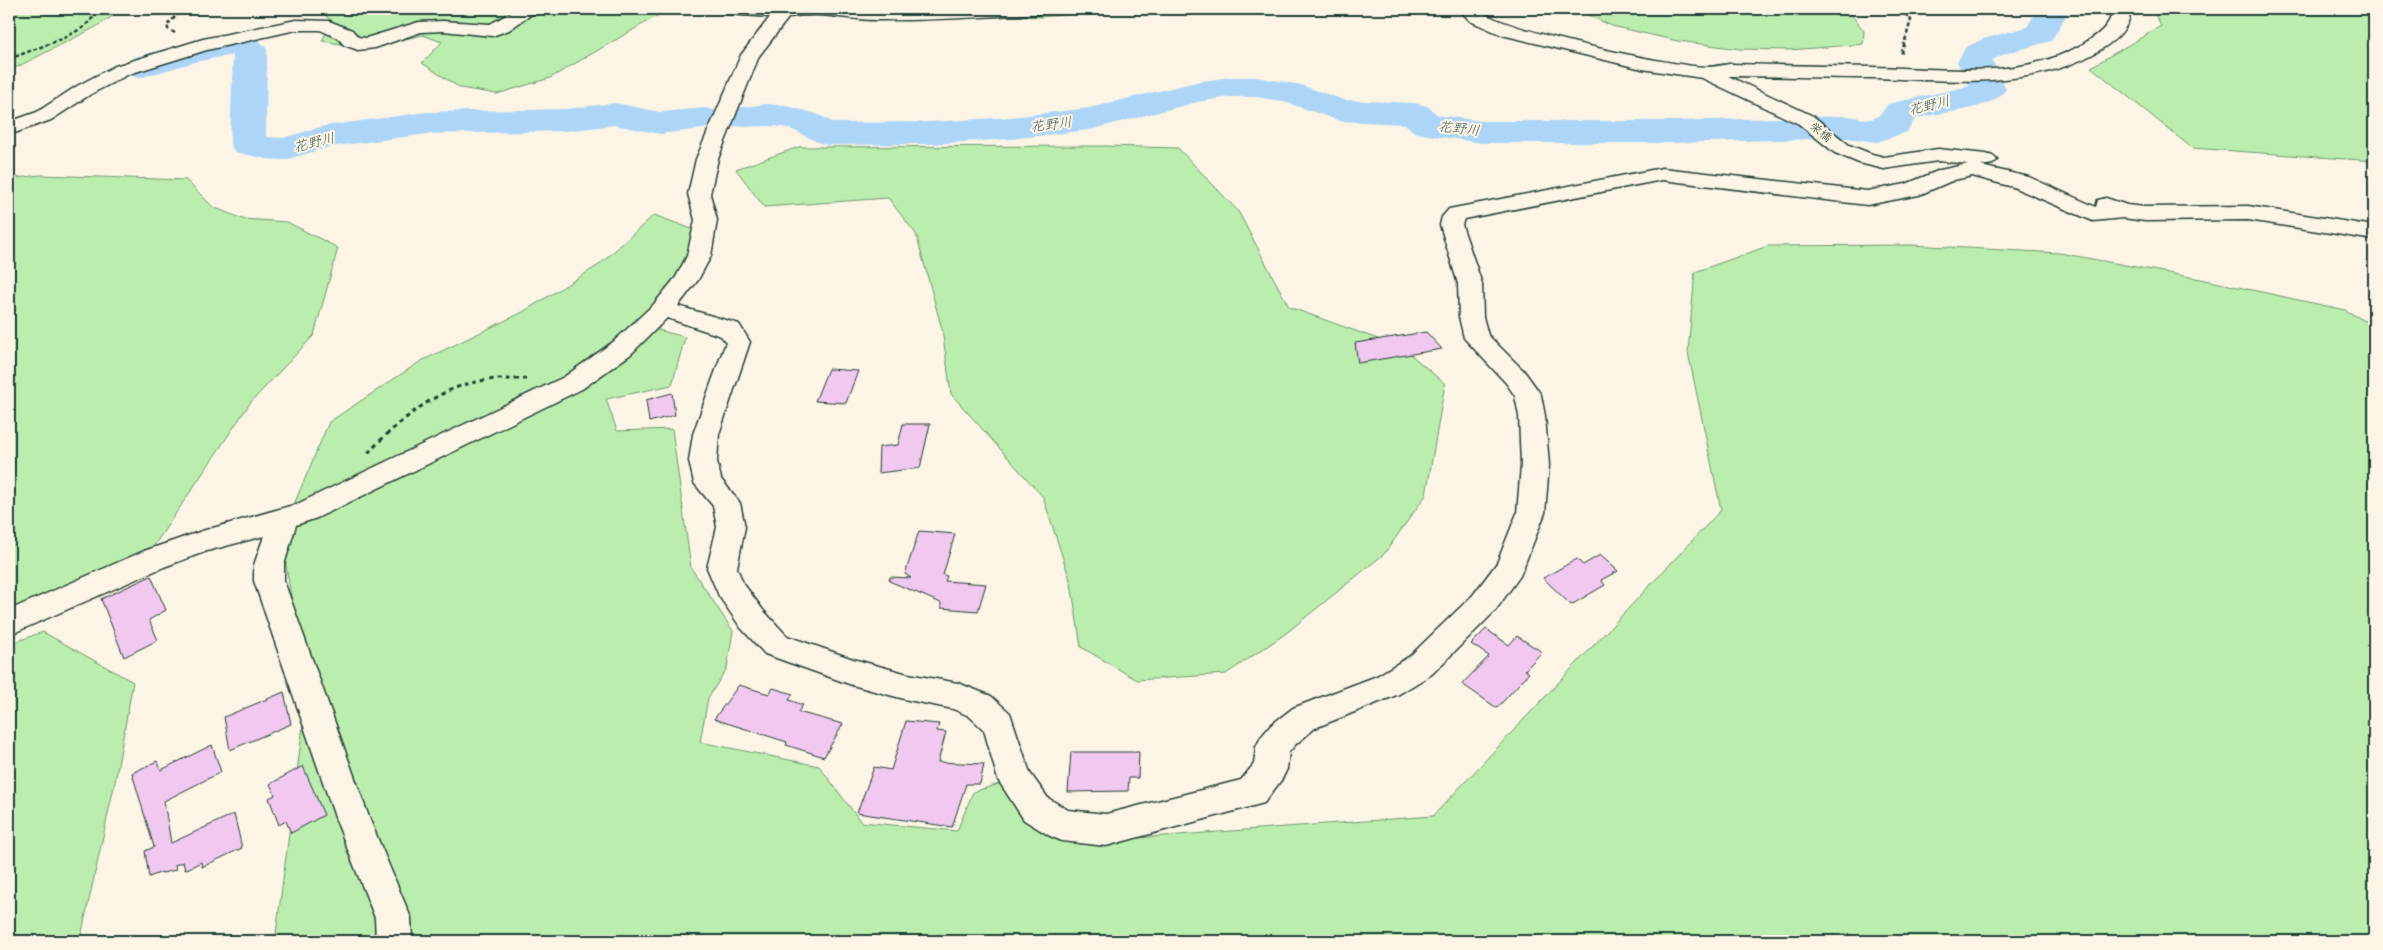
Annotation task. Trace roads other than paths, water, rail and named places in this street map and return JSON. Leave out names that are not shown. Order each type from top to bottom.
[{"type":"street","points":[[9,129],[44,116],[84,90],[122,70],[203,45],[296,25],[323,25],[346,34],[351,41],[358,44],[368,44],[419,27],[442,26],[492,30],[503,26],[530,9]]},
{"type":"street","points":[[728,9],[783,13],[804,9]]},
{"type":"street","points":[[811,9],[874,15],[922,15],[1039,9]]},
{"type":"street","points":[[874,15],[895,9]]},
{"type":"street","points":[[1468,9],[1476,17],[1509,30],[1642,63],[1708,73],[1730,70],[1992,76],[2065,62],[2086,52],[2115,31],[2120,21],[2122,9]]},
{"type":"street","points":[[9,623],[154,559],[202,542],[284,519],[333,499],[573,383],[622,348],[662,309],[686,280],[699,256],[706,220],[699,194],[707,158],[750,56],[783,13]]},
{"type":"street","name":"栄橋","points":[[1708,73],[1806,120],[1852,153],[1884,163],[1938,154],[1987,160],[2040,177],[2123,211]]},
{"type":"street","points":[[662,309],[730,330],[738,342],[706,434],[703,461],[708,483],[726,503],[731,527],[722,568],[730,588],[752,619],[776,646],[852,672],[908,687],[958,696],[980,706],[998,723],[1015,780],[1036,809],[1062,825],[1106,830],[1252,792],[1270,769],[1273,748],[1283,735],[1304,718],[1388,685],[1421,665],[1484,603],[1510,568],[1531,513],[1535,464],[1532,416],[1528,395],[1515,377],[1476,338],[1471,317],[1470,284],[1451,225],[1453,217],[1457,214],[1662,174],[1868,198],[1911,190],[1948,176],[1972,170],[2021,182],[2093,214],[2123,211],[2145,214],[2248,213],[2374,233]]},
{"type":"street","points":[[284,519],[269,565],[269,581],[353,820],[393,918],[394,941]]},
{"type":"waterway","name":"花野川","points":[[740,117],[767,115],[787,117],[804,122],[827,134],[930,133],[1011,128],[1089,119],[1196,92],[1230,87],[1256,87],[1289,92],[1340,110],[1414,114],[1427,124],[1481,132],[1674,132],[1847,127],[1877,131],[1894,124],[1901,112],[1974,96],[1989,89],[1974,62],[1978,54],[1995,46],[2039,34],[2054,9]]},
{"type":"waterway","name":"花野川","points":[[139,68],[223,46],[243,45],[248,47],[250,49],[248,144],[266,148],[285,149],[324,137],[427,123],[566,120],[615,114],[660,123],[705,119]]}]
